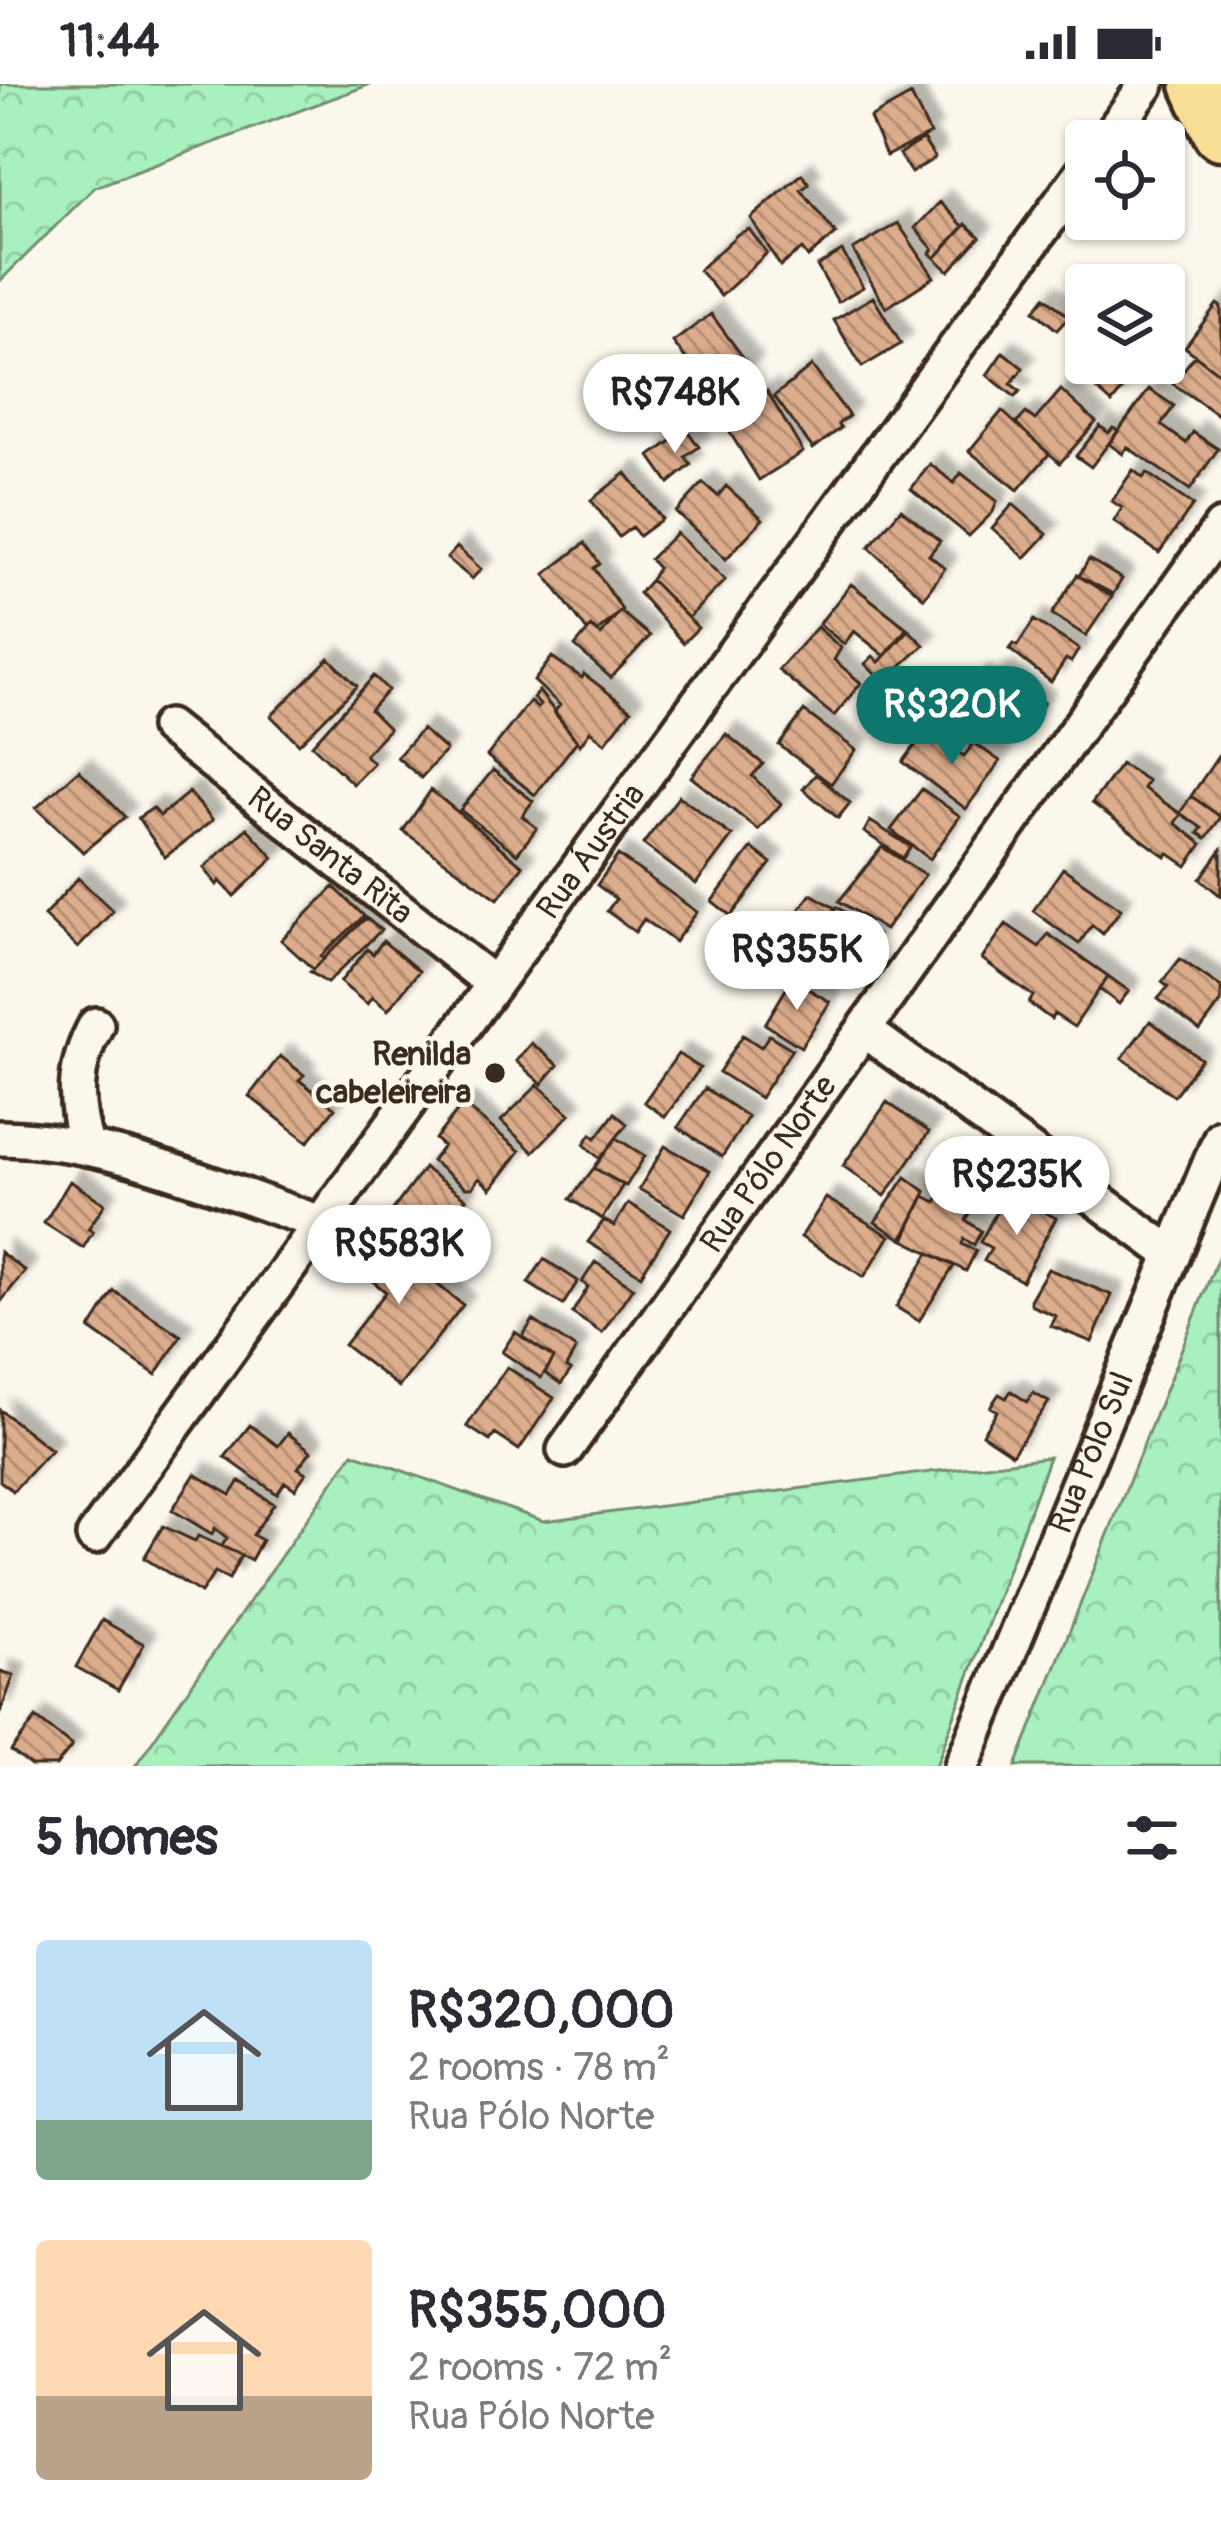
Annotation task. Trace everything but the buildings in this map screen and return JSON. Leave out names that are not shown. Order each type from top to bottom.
[{"type":"main road","points":[[1199,84],[1221,133]]},
{"type":"street","points":[[1121,120],[1147,84]]},
{"type":"street","name":"Rua Áustria","points":[[94,1536],[1065,197]]},
{"type":"street","name":"Rua Pólo Norte","points":[[566,1450],[1221,527]]},
{"type":"street","name":"Rua Santa Rita","points":[[168,727],[494,984]]},
{"type":"street","points":[[87,1148],[77,1116],[75,1085],[81,1052],[96,1024]]},
{"type":"street","points":[[864,1030],[1173,1255]]},
{"type":"street","name":"Rua Pólo Sul","points":[[962,1766],[1221,1137]]},
{"type":"street","points":[[0,1138],[34,1138],[87,1148],[318,1222]]},
{"type":"green space","points":[[0,84],[371,84],[95,187],[0,281]]},
{"type":"green space","points":[[1221,1250],[1221,1766],[1016,1766]]},
{"type":"green space","points":[[353,1453],[543,1521],[1049,1457],[936,1766],[135,1766]]},
{"type":"place","name":"Renilda cabeleireira","points":[[495,1073]]}]
